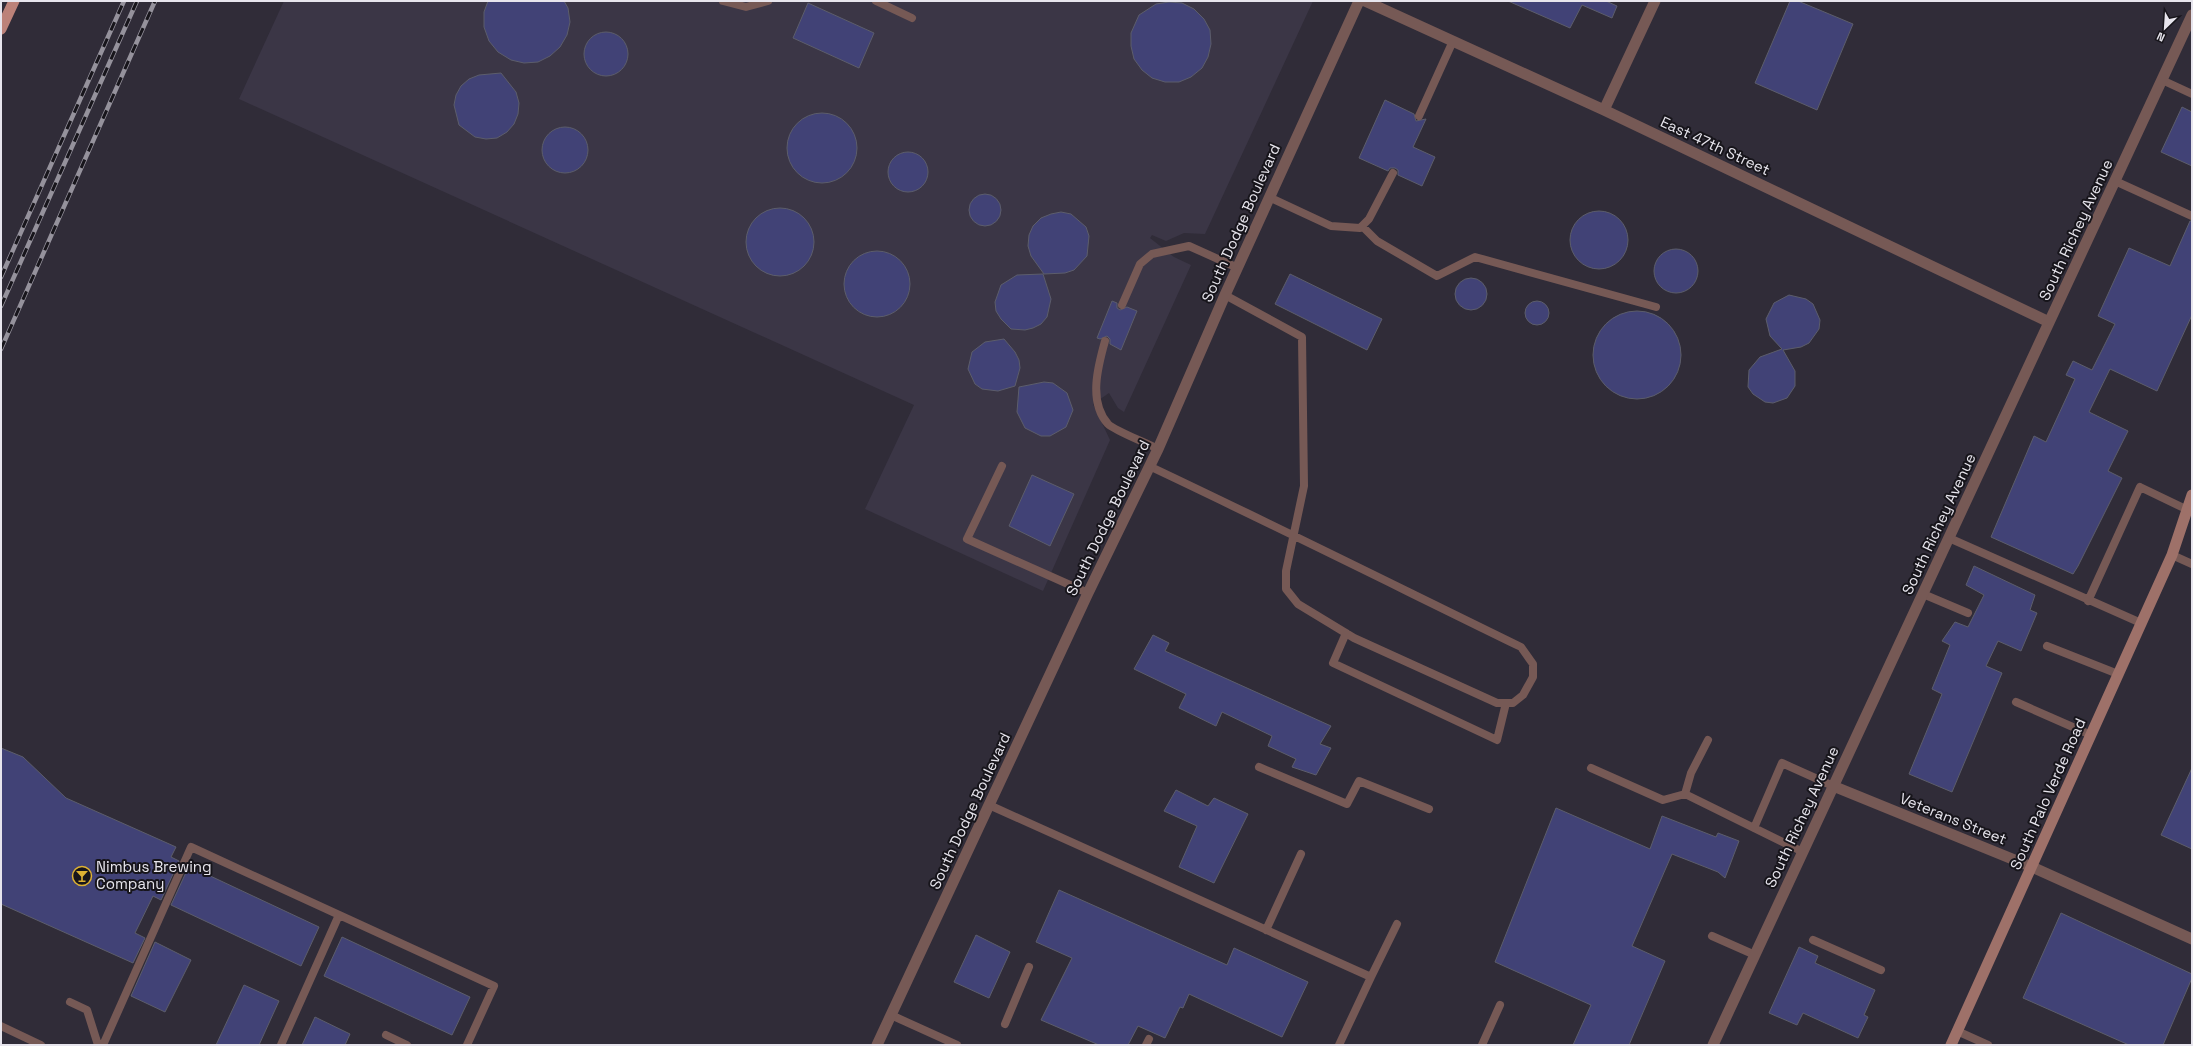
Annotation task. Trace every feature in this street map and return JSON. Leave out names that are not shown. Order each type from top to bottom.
[{"type":"main road","points":[[1,29],[14,1]]},
{"type":"main road","name":"South Palo Verde Road","points":[[1951,1045],[2190,515],[2192,495]]},
{"type":"street","name":"South Dodge Boulevard","points":[[877,1045],[1088,593],[1158,449],[1225,295],[1359,1]]},
{"type":"street","name":"East 47th Street","points":[[1365,1],[1604,110],[2050,322]]},
{"type":"street","points":[[1604,110],[1655,1]]},
{"type":"street","name":"South Richey Avenue","points":[[1713,1045],[2192,15]]},
{"type":"street","name":"Veterans Street","points":[[1833,786],[2032,867],[2192,939]]},
{"type":"lane","points":[[723,1],[746,7],[768,1]]},
{"type":"lane","points":[[876,1],[912,18]]},
{"type":"lane","points":[[1419,116],[1453,42]]},
{"type":"lane","points":[[2162,80],[2192,94]]},
{"type":"lane","points":[[1269,197],[1331,226],[1360,228],[1369,219],[1393,173]]},
{"type":"lane","points":[[2115,182],[2192,216]]},
{"type":"lane","points":[[1362,226],[1377,241],[1437,276],[1475,257],[1656,307]]},
{"type":"lane","points":[[1122,305],[1140,264],[1152,254],[1189,246],[1238,268]]},
{"type":"lane","points":[[1149,466],[1294,536],[1522,647],[1533,664],[1533,677],[1522,695],[1513,703],[1497,703],[1346,634],[1298,604],[1286,588],[1286,571],[1294,536],[1304,486],[1302,337],[1225,295]]},
{"type":"lane","points":[[1105,341],[1097,372],[1098,407],[1109,424],[1158,449]]},
{"type":"lane","points":[[1002,466],[967,539],[1088,593]]},
{"type":"lane","points":[[2088,601],[2140,488],[2190,515]]},
{"type":"lane","points":[[1949,538],[2088,601],[2141,623]]},
{"type":"lane","points":[[2172,555],[2192,564]]},
{"type":"lane","points":[[1923,594],[1968,613]]},
{"type":"lane","points":[[1346,634],[1333,663],[1497,740],[1506,703]]},
{"type":"lane","points":[[2047,646],[2118,674]]},
{"type":"lane","points":[[2016,702],[2091,735]]},
{"type":"lane","points":[[1685,794],[1691,773],[1708,740]]},
{"type":"lane","points":[[1754,828],[1782,763],[1833,786]]},
{"type":"lane","points":[[1259,767],[1347,804],[1359,781],[1429,809]]},
{"type":"lane","points":[[1591,768],[1663,800],[1685,794],[1803,852]]},
{"type":"lane","points":[[989,805],[1371,977]]},
{"type":"lane","points":[[103,1045],[191,847],[494,986],[467,1045]]},
{"type":"lane","points":[[1266,930],[1301,854]]},
{"type":"lane","points":[[281,1045],[339,915]]},
{"type":"lane","points":[[1339,1045],[1397,924]]},
{"type":"lane","points":[[1712,936],[1755,955]]},
{"type":"lane","points":[[1813,940],[1880,970]]},
{"type":"lane","points":[[1005,1024],[1029,967]]},
{"type":"lane","points":[[70,1002],[87,1010],[98,1045]]},
{"type":"lane","points":[[1482,1045],[1500,1005]]},
{"type":"lane","points":[[891,1015],[957,1045]]},
{"type":"lane","points":[[1,1026],[41,1045]]},
{"type":"lane","points":[[1957,1031],[1988,1045]]},
{"type":"lane","points":[[386,1035],[407,1045]]},
{"type":"shaded area","points":[[284,1],[1313,1],[1205,234],[1184,233],[1166,241],[1152,235],[1150,238],[1174,257],[1191,265],[1124,412],[1118,408],[1109,393],[1093,404],[1110,440],[1043,591],[865,509],[914,405],[239,99]]},
{"type":"building","points":[[488,1],[564,1],[568,8],[570,22],[567,35],[560,47],[550,56],[538,62],[524,63],[511,60],[498,52],[489,41],[484,27],[484,12]]},
{"type":"building","points":[[1508,1],[1606,1],[1617,6],[1612,18],[1582,5],[1570,28]]},
{"type":"building","points":[[1790,1],[1798,1],[1853,24],[1817,110],[1755,83]]},
{"type":"building","points":[[1169,2],[1182,3],[1194,9],[1204,19],[1210,30],[1211,44],[1208,57],[1202,68],[1191,77],[1179,82],[1165,82],[1152,78],[1142,70],[1134,59],[1131,46],[1131,33],[1139,15],[1156,4]]},
{"type":"building","points":[[808,3],[874,33],[859,68],[793,38]]},
{"type":"building","points":[[606,32],[618,36],[624,42],[628,54],[624,66],[618,72],[606,76],[594,72],[588,66],[584,54],[588,42],[594,36]]},
{"type":"building","points":[[501,73],[516,92],[519,103],[518,114],[514,124],[507,132],[497,138],[486,139],[475,137],[459,125],[454,105],[456,95],[461,86],[469,79],[479,75]]},
{"type":"building","points":[[1385,100],[1414,114],[1416,121],[1426,119],[1413,147],[1435,157],[1422,186],[1398,175],[1398,170],[1395,168],[1390,168],[1388,171],[1359,158]]},
{"type":"building","points":[[2182,107],[2192,112],[2192,166],[2161,152]]},
{"type":"building","points":[[822,113],[835,116],[847,123],[854,135],[857,148],[854,161],[847,173],[835,180],[822,183],[809,180],[797,173],[790,161],[787,148],[790,135],[797,123],[809,116]]},
{"type":"building","points":[[570,127],[582,133],[587,141],[587,159],[582,167],[574,172],[560,173],[548,167],[543,159],[542,145],[548,133],[556,128]]},
{"type":"building","points":[[908,152],[922,158],[928,172],[922,186],[908,192],[894,186],[888,172],[894,158]]},
{"type":"building","points":[[982,194],[988,194],[998,201],[1001,210],[1000,216],[994,223],[988,226],[982,226],[972,219],[969,213],[969,207],[976,197]]},
{"type":"building","points":[[780,208],[793,211],[804,218],[811,229],[814,242],[811,255],[804,266],[793,273],[780,276],[767,273],[756,266],[749,255],[746,242],[749,229],[756,218],[767,211]]},
{"type":"building","points":[[1599,211],[1615,216],[1623,224],[1628,240],[1623,256],[1615,264],[1599,269],[1583,264],[1575,256],[1570,240],[1575,224],[1583,216]]},
{"type":"building","points":[[1061,212],[1071,214],[1086,227],[1089,236],[1087,256],[1074,270],[1065,273],[1044,274],[1031,256],[1028,246],[1029,235],[1033,226],[1041,218]]},
{"type":"building","points":[[2190,221],[2192,221],[2192,315],[2157,391],[2110,369],[2089,412],[2128,431],[2108,471],[2122,478],[2073,574],[1991,537],[2034,436],[2046,442],[2075,379],[2066,375],[2073,361],[2092,370],[2115,324],[2098,316],[2129,248],[2170,266]]},
{"type":"building","points":[[1672,249],[1680,249],[1692,255],[1698,267],[1698,275],[1692,287],[1680,293],[1672,293],[1660,287],[1654,275],[1654,267],[1660,255]]},
{"type":"building","points":[[870,251],[884,251],[896,256],[905,265],[910,277],[908,297],[901,308],[884,317],[870,317],[858,312],[849,303],[844,291],[844,277],[849,265],[858,256]]},
{"type":"building","points":[[1043,274],[1051,299],[1047,317],[1041,324],[1033,328],[1025,330],[1011,329],[1001,319],[996,311],[995,302],[1001,285],[1017,275]]},
{"type":"building","points":[[1290,274],[1382,319],[1367,350],[1275,304]]},
{"type":"building","points":[[1471,278],[1482,283],[1487,294],[1482,305],[1471,310],[1460,305],[1455,294],[1460,283]]},
{"type":"building","points":[[1789,295],[1806,299],[1813,304],[1820,320],[1819,329],[1809,343],[1801,347],[1783,350],[1795,371],[1795,386],[1787,398],[1773,403],[1765,402],[1753,394],[1748,387],[1749,370],[1760,357],[1782,349],[1770,336],[1766,319],[1774,303]]},
{"type":"building","points":[[1112,301],[1117,303],[1117,308],[1120,310],[1127,307],[1137,311],[1121,350],[1110,344],[1110,339],[1107,336],[1100,339],[1097,338]]},
{"type":"building","points":[[1537,301],[1542,302],[1548,308],[1548,318],[1542,324],[1537,325],[1532,324],[1526,318],[1525,313],[1526,308],[1532,302]]},
{"type":"building","points":[[1628,311],[1646,311],[1662,318],[1674,330],[1681,346],[1681,364],[1674,380],[1662,392],[1646,399],[1628,399],[1612,392],[1600,380],[1593,364],[1593,346],[1600,330],[1612,318]]},
{"type":"building","points":[[1004,339],[1015,352],[1019,360],[1020,368],[1015,386],[998,391],[982,389],[975,384],[968,369],[972,352],[985,342]]},
{"type":"building","points":[[1044,382],[1053,383],[1067,393],[1073,410],[1066,427],[1050,436],[1041,436],[1025,428],[1017,412],[1019,387]]},
{"type":"building","points":[[1032,475],[1074,494],[1050,546],[1009,526]]},
{"type":"building","points":[[1974,566],[2035,595],[2030,610],[2037,613],[2021,651],[1998,641],[1986,666],[2002,673],[1952,792],[1909,774],[1942,694],[1932,689],[1950,645],[1942,641],[1955,622],[1968,627],[1984,595],[1966,585]]},
{"type":"building","points":[[1153,635],[1169,643],[1165,651],[1331,726],[1320,744],[1331,748],[1316,775],[1292,767],[1296,759],[1268,746],[1272,736],[1222,712],[1216,726],[1179,708],[1186,694],[1134,669]]},
{"type":"building","name":"Nimbus Brewing Company","points":[[1,748],[23,757],[66,798],[176,847],[171,857],[179,861],[161,900],[153,896],[135,933],[145,938],[133,963],[1,904]]},
{"type":"building","points":[[2192,768],[2192,849],[2161,835]]},
{"type":"building","points":[[1176,790],[1208,806],[1214,798],[1248,814],[1214,883],[1179,867],[1197,826],[1164,811]]},
{"type":"building","points":[[1556,808],[1650,849],[1662,816],[1716,837],[1718,833],[1739,841],[1725,878],[1718,872],[1672,854],[1632,946],[1665,961],[1629,1045],[1573,1045],[1591,1005],[1495,962]]},
{"type":"building","points":[[189,866],[319,927],[301,966],[171,905]]},
{"type":"building","points":[[1059,890],[1227,965],[1234,948],[1308,982],[1282,1037],[1189,994],[1183,1008],[1180,1007],[1165,1038],[1138,1026],[1128,1045],[1099,1045],[1041,1020],[1072,958],[1036,942]]},
{"type":"building","points":[[2061,913],[2192,974],[2192,978],[2163,1045],[2129,1045],[2023,998]]},
{"type":"building","points":[[976,935],[1010,952],[989,998],[954,982]]},
{"type":"building","points":[[342,937],[470,997],[452,1035],[324,976]]},
{"type":"building","points":[[155,942],[191,960],[165,1012],[131,996]]},
{"type":"building","points":[[1799,947],[1818,956],[1815,963],[1875,990],[1864,1015],[1868,1017],[1858,1038],[1803,1013],[1797,1025],[1769,1013]]},
{"type":"building","points":[[244,985],[279,1001],[259,1045],[216,1045]]},
{"type":"building","points":[[315,1017],[350,1034],[345,1045],[302,1045]]},
{"type":"railway","points":[[1,277],[124,1]]},
{"type":"railway","points":[[1,306],[137,1]]},
{"type":"railway","points":[[1,349],[155,1]]},
{"type":"place","name":"Nimbus Brewing Company","points":[[82,876]]}]
